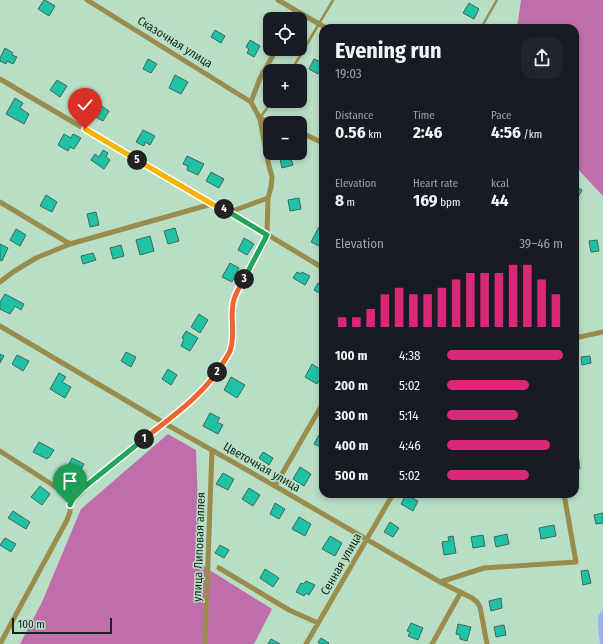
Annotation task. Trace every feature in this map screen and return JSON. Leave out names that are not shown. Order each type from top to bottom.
[{"type":"street","name":"Сказочная улица","points":[[87,0],[251,102]]},
{"type":"street","points":[[278,0],[319,24]]},
{"type":"street","points":[[0,644],[67,520],[73,498],[82,489],[189,403],[216,373],[230,352],[234,334],[232,311],[236,293],[267,235],[268,198],[272,177],[260,119],[251,102],[260,78],[273,56]]},
{"type":"street","points":[[0,79],[212,204],[230,212],[319,266]]},
{"type":"street","points":[[307,135],[319,141]]},
{"type":"street","points":[[230,212],[268,198]]},
{"type":"street","points":[[0,202],[70,244]]},
{"type":"street","points":[[0,282],[36,258],[70,244],[212,204]]},
{"type":"street","name":"Цветочная улица","points":[[0,326],[164,423],[440,582],[472,598],[480,607],[487,644]]},
{"type":"street","points":[[579,337],[603,332]]},
{"type":"street","points":[[275,486],[319,410]]},
{"type":"street","name":"улица Липовая аллея","points":[[205,644],[212,450]]},
{"type":"street","points":[[0,451],[73,498]]},
{"type":"street","name":"Сенная улица","points":[[306,644],[391,498]]},
{"type":"street","points":[[440,582],[484,568],[576,562],[565,498]]},
{"type":"street","points":[[219,568],[289,610],[318,623]]},
{"type":"street","points":[[432,644],[461,592]]},
{"type":"lane","points":[[295,64],[333,0]]},
{"type":"lane","points":[[483,24],[497,0]]},
{"type":"lane","points":[[260,119],[267,108]]},
{"type":"shaded area","points":[[521,0],[603,0],[603,196],[579,170],[579,24],[518,24]]},
{"type":"shaded area","points":[[168,434],[196,450],[200,564],[272,609],[254,644],[20,644],[42,602],[81,509]]},
{"type":"water","points":[[603,610],[603,644],[600,644],[598,616]]},
{"type":"building","points":[[44,0],[55,6],[49,16],[38,9]]},
{"type":"building","points":[[469,3],[479,9],[474,19],[463,13]]},
{"type":"building","points":[[215,30],[225,36],[221,43],[211,37]]},
{"type":"building","points":[[250,40],[260,46],[254,57],[247,53],[249,49],[246,47]]},
{"type":"building","points":[[5,48],[13,53],[12,55],[17,57],[13,64],[7,61],[6,64],[0,61]]},
{"type":"building","points":[[148,59],[157,64],[151,73],[143,69]]},
{"type":"building","points":[[314,59],[319,61],[318,74],[309,69]]},
{"type":"building","points":[[175,75],[188,82],[181,94],[169,88]]},
{"type":"building","points":[[57,80],[67,86],[60,97],[50,90]]},
{"type":"building","points":[[15,98],[23,103],[20,108],[29,114],[24,124],[6,114]]},
{"type":"building","points":[[97,103],[109,111],[103,121],[90,114]]},
{"type":"building","points":[[143,130],[155,136],[150,145],[145,142],[144,146],[136,142]]},
{"type":"building","points":[[64,134],[71,138],[73,134],[81,138],[74,149],[70,147],[68,151],[58,145]]},
{"type":"building","points":[[103,150],[108,153],[106,157],[110,160],[104,169],[91,160],[95,154],[99,157]]},
{"type":"building","points":[[187,156],[204,164],[198,175],[187,170],[188,166],[183,164]]},
{"type":"building","points":[[280,160],[291,160],[293,165],[282,168]]},
{"type":"building","points":[[211,172],[224,179],[219,188],[206,181]]},
{"type":"building","points":[[579,188],[582,190],[579,195]]},
{"type":"building","points":[[46,195],[57,202],[52,212],[40,206]]},
{"type":"building","points":[[299,198],[301,209],[290,211],[288,200]]},
{"type":"building","points":[[96,212],[99,225],[90,227],[87,214]]},
{"type":"building","points":[[319,227],[319,246],[311,242]]},
{"type":"building","points":[[175,228],[179,241],[168,244],[164,231]]},
{"type":"building","points":[[16,229],[26,235],[20,246],[10,240]]},
{"type":"building","points":[[150,236],[154,251],[140,255],[136,240]]},
{"type":"building","points":[[244,238],[254,244],[247,255],[238,250]]},
{"type":"building","points":[[597,240],[599,251],[591,252],[589,241]]},
{"type":"building","points":[[0,244],[8,248],[2,261],[0,260]]},
{"type":"building","points":[[121,245],[124,256],[113,259],[110,248]]},
{"type":"building","points":[[93,253],[96,260],[83,264],[81,256]]},
{"type":"building","points":[[230,263],[239,268],[232,282],[222,277]]},
{"type":"building","points":[[297,272],[301,274],[302,272],[310,276],[305,285],[293,278]]},
{"type":"building","points":[[318,283],[319,284],[319,293],[314,290]]},
{"type":"building","points":[[5,294],[24,304],[21,310],[15,306],[10,314],[0,309],[0,302]]},
{"type":"building","points":[[199,314],[208,320],[200,333],[191,327]]},
{"type":"building","points":[[186,331],[198,338],[190,351],[181,346],[184,339],[182,338]]},
{"type":"building","points":[[126,352],[136,357],[131,367],[121,361]]},
{"type":"building","points":[[0,354],[4,356],[0,363]]},
{"type":"building","points":[[17,355],[29,361],[23,371],[12,364]]},
{"type":"building","points":[[590,356],[591,363],[582,365],[581,357]]},
{"type":"building","points":[[312,364],[319,368],[319,381],[317,384],[305,377]]},
{"type":"building","points":[[168,369],[177,375],[171,385],[162,379]]},
{"type":"building","points":[[59,373],[66,377],[62,382],[71,387],[65,398],[50,389]]},
{"type":"building","points":[[231,377],[245,385],[237,398],[224,390]]},
{"type":"building","points":[[210,413],[220,418],[217,422],[223,425],[218,434],[203,426]]},
{"type":"building","points":[[319,435],[319,446],[314,444]]},
{"type":"building","points":[[39,442],[54,450],[49,458],[48,457],[47,459],[33,452]]},
{"type":"building","points":[[263,452],[273,458],[269,465],[259,458]]},
{"type":"building","points":[[72,458],[84,464],[76,478],[65,472]]},
{"type":"building","points":[[300,467],[311,474],[304,486],[293,479]]},
{"type":"building","points":[[223,473],[234,479],[228,490],[216,484]]},
{"type":"building","points":[[40,486],[50,494],[42,505],[31,497]]},
{"type":"building","points":[[249,488],[260,495],[253,506],[242,499]]},
{"type":"building","points":[[404,498],[413,498],[418,501],[413,511],[401,504]]},
{"type":"building","points":[[275,503],[285,509],[279,519],[270,514]]},
{"type":"building","points":[[13,511],[30,522],[26,529],[8,518]]},
{"type":"building","points":[[603,513],[603,523],[596,524],[594,515]]},
{"type":"building","points":[[299,517],[311,524],[305,536],[292,529]]},
{"type":"building","points":[[390,522],[399,528],[393,537],[384,532]]},
{"type":"building","points":[[554,525],[556,536],[541,539],[539,528]]},
{"type":"building","points":[[507,534],[509,544],[496,547],[494,537]]},
{"type":"building","points":[[483,535],[485,546],[473,548],[471,537]]},
{"type":"building","points":[[330,536],[342,543],[335,556],[322,549]]},
{"type":"building","points":[[453,536],[456,553],[444,555],[442,542],[449,541],[448,537]]},
{"type":"building","points":[[5,538],[16,544],[11,552],[0,545]]},
{"type":"building","points":[[220,545],[229,550],[224,558],[215,553]]},
{"type":"building","points":[[265,569],[279,578],[273,587],[260,578]]},
{"type":"building","points":[[588,570],[591,583],[583,585],[581,571]]},
{"type":"building","points":[[306,581],[315,585],[309,595],[306,593],[304,596],[296,592],[301,583],[304,584]]},
{"type":"building","points":[[501,598],[502,608],[491,611],[489,601]]},
{"type":"building","points":[[411,623],[423,628],[418,640],[408,636],[410,632],[407,631]]},
{"type":"building","points":[[458,624],[471,627],[467,641],[460,639],[460,635],[456,634]]},
{"type":"building","points":[[504,625],[506,635],[496,637],[494,627]]},
{"type":"building","points":[[321,638],[329,643],[320,644],[318,642]]},
{"type":"building","points":[[271,639],[280,644],[268,644]]},
{"type":"route","points":[[70,505],[73,498],[82,489],[189,403],[216,373],[230,352],[234,334],[232,311],[236,293],[267,235],[230,212],[212,204],[85,129]]}]
